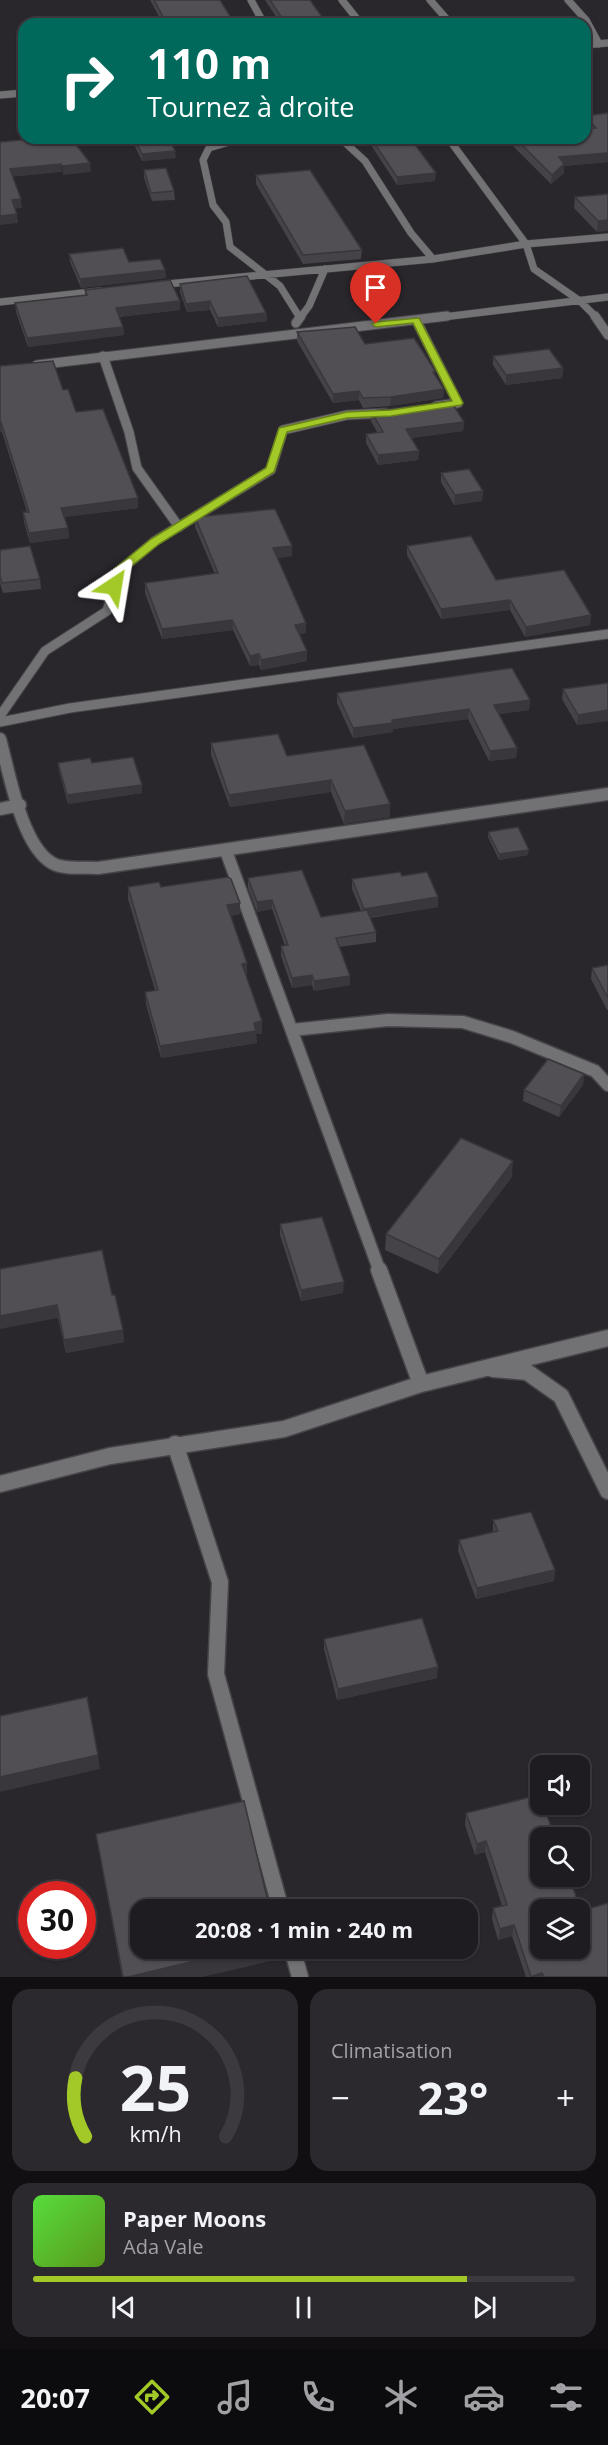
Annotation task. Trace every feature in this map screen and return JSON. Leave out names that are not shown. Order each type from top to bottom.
[{"type":"street","points":[[251,0],[261,18]]},
{"type":"street","points":[[342,0],[356,18]]},
{"type":"street","points":[[430,0],[445,18]]},
{"type":"street","points":[[568,0],[584,18]]},
{"type":"street","points":[[591,29],[599,44]]},
{"type":"street","points":[[591,45],[608,43]]},
{"type":"street","points":[[0,95],[18,94]]},
{"type":"street","points":[[223,144],[209,148],[202,160],[213,205],[226,222],[230,247],[267,273],[285,290],[296,305],[300,318]]},
{"type":"street","points":[[346,144],[364,161],[411,233],[433,259]]},
{"type":"street","points":[[452,144],[526,244],[534,269],[580,301],[600,321],[608,335]]},
{"type":"street","points":[[151,286],[267,273],[433,259],[526,244],[608,237]]},
{"type":"street","points":[[288,333],[309,306],[325,269]]},
{"type":"street","points":[[0,302],[105,291]]},
{"type":"street","points":[[29,367],[288,333],[608,297]]},
{"type":"street","points":[[416,320],[458,403],[424,408]]},
{"type":"street","points":[[103,356],[129,432],[137,468],[179,526]]},
{"type":"street","points":[[0,716],[45,651],[89,625],[107,611],[118,572],[155,541],[270,470],[283,430],[347,415],[402,411]]},
{"type":"street","points":[[0,722],[70,708],[608,634]]},
{"type":"street","points":[[0,739],[38,852],[52,863],[98,868],[608,794]]},
{"type":"street","points":[[0,809],[21,805]]},
{"type":"street","points":[[226,851],[421,1384]]},
{"type":"street","points":[[292,1030],[383,1019],[441,1021],[482,1026],[595,1071],[608,1085]]},
{"type":"street","points":[[0,1484],[110,1456],[175,1444],[284,1429],[421,1384],[608,1338]]},
{"type":"street","points":[[482,1368],[527,1372],[561,1396],[608,1491]]},
{"type":"street","points":[[175,1444],[220,1582],[216,1674],[278,1899]]},
{"type":"street","points":[[295,1959],[300,1977]]},
{"type":"building","points":[[154,0],[220,0],[231,18],[164,18]]},
{"type":"building","points":[[270,0],[310,0],[323,18],[282,18]]},
{"type":"building","points":[[608,113],[608,153],[559,157],[564,164],[552,175],[521,144],[591,144],[591,128],[596,128],[591,123],[591,115]]},
{"type":"building","points":[[18,140],[18,144],[76,144],[90,163],[10,169],[21,199],[12,200],[17,214],[0,216],[0,142]]},
{"type":"building","points":[[137,144],[172,144],[175,151],[142,154]]},
{"type":"building","points":[[375,144],[414,144],[436,173],[397,177]]},
{"type":"building","points":[[166,168],[174,191],[151,193],[144,170]]},
{"type":"building","points":[[310,170],[362,250],[303,255],[256,175]]},
{"type":"building","points":[[608,194],[608,220],[598,221],[575,197]]},
{"type":"building","points":[[123,248],[129,262],[160,259],[165,270],[80,279],[69,254]]},
{"type":"building","points":[[247,276],[266,313],[218,318],[210,301],[186,304],[180,284]]},
{"type":"building","points":[[170,280],[180,301],[116,308],[123,327],[27,338],[15,303],[87,295],[85,290]]},
{"type":"building","points":[[355,327],[365,344],[414,338],[444,389],[391,397],[363,398],[359,391],[333,394],[297,332]]},
{"type":"building","points":[[549,349],[563,368],[506,375],[493,356]]},
{"type":"building","points":[[53,361],[63,390],[68,389],[76,412],[103,409],[138,498],[61,508],[68,528],[29,533],[23,512],[29,512],[0,422],[0,366]]},
{"type":"building","points":[[451,401],[464,422],[406,429],[419,451],[378,455],[366,434],[383,432],[371,411]]},
{"type":"building","points":[[469,469],[483,491],[455,495],[441,473]]},
{"type":"building","points":[[275,509],[292,546],[273,548],[306,623],[295,625],[307,651],[261,660],[259,654],[250,656],[232,620],[162,629],[145,583],[218,573],[195,517]]},
{"type":"building","points":[[471,536],[496,580],[564,570],[591,615],[526,627],[510,600],[441,609],[407,546]]},
{"type":"building","points":[[30,546],[40,579],[2,583],[0,550]]},
{"type":"building","points":[[512,668],[530,700],[494,705],[517,748],[490,751],[469,709],[353,728],[337,693]]},
{"type":"building","points":[[608,683],[608,710],[578,715],[563,689]]},
{"type":"building","points":[[278,734],[287,756],[364,745],[390,804],[345,811],[331,780],[229,795],[211,743]]},
{"type":"building","points":[[133,757],[142,785],[67,795],[58,763],[90,758],[92,763]]},
{"type":"building","points":[[518,827],[529,850],[499,854],[488,832]]},
{"type":"building","points":[[302,870],[321,917],[367,910],[376,932],[336,938],[350,976],[314,981],[312,975],[292,978],[281,946],[288,945],[272,900],[257,902],[248,878]]},
{"type":"building","points":[[400,872],[402,876],[427,872],[438,897],[364,909],[352,879]]},
{"type":"building","points":[[228,877],[231,879],[240,903],[227,905],[247,963],[242,964],[262,1021],[254,1023],[256,1031],[160,1046],[145,992],[158,990],[128,887],[159,882],[161,887]]},
{"type":"building","points":[[608,965],[608,998],[592,968]]},
{"type":"building","points":[[548,1059],[584,1074],[561,1106],[524,1090]]},
{"type":"building","points":[[461,1138],[513,1161],[439,1259],[386,1234]]},
{"type":"building","points":[[322,1217],[344,1282],[301,1290],[280,1224]]},
{"type":"building","points":[[102,1250],[123,1330],[64,1340],[57,1305],[0,1316],[0,1269]]},
{"type":"building","points":[[531,1512],[555,1570],[477,1588],[459,1540],[498,1531],[493,1520]]},
{"type":"building","points":[[422,1618],[438,1667],[338,1689],[324,1639]]},
{"type":"building","points":[[87,1697],[98,1755],[0,1777],[0,1716]]},
{"type":"building","points":[[530,1797],[530,1815],[547,1815],[551,1827],[530,1827],[530,1887],[573,1887],[577,1899],[530,1899],[530,1959],[590,1959],[590,1908],[608,1903],[608,1977],[544,1977],[542,1973],[531,1977],[514,1925],[500,1929],[493,1908],[507,1905],[486,1841],[477,1844],[466,1813]]},
{"type":"building","points":[[244,1801],[267,1899],[130,1899],[130,1959],[203,1959],[123,1977],[96,1834]]},
{"type":"route","points":[[114,586],[118,572],[155,541],[270,470],[283,430],[347,415],[391,413],[458,403],[436,365],[416,320],[376,324]]}]
